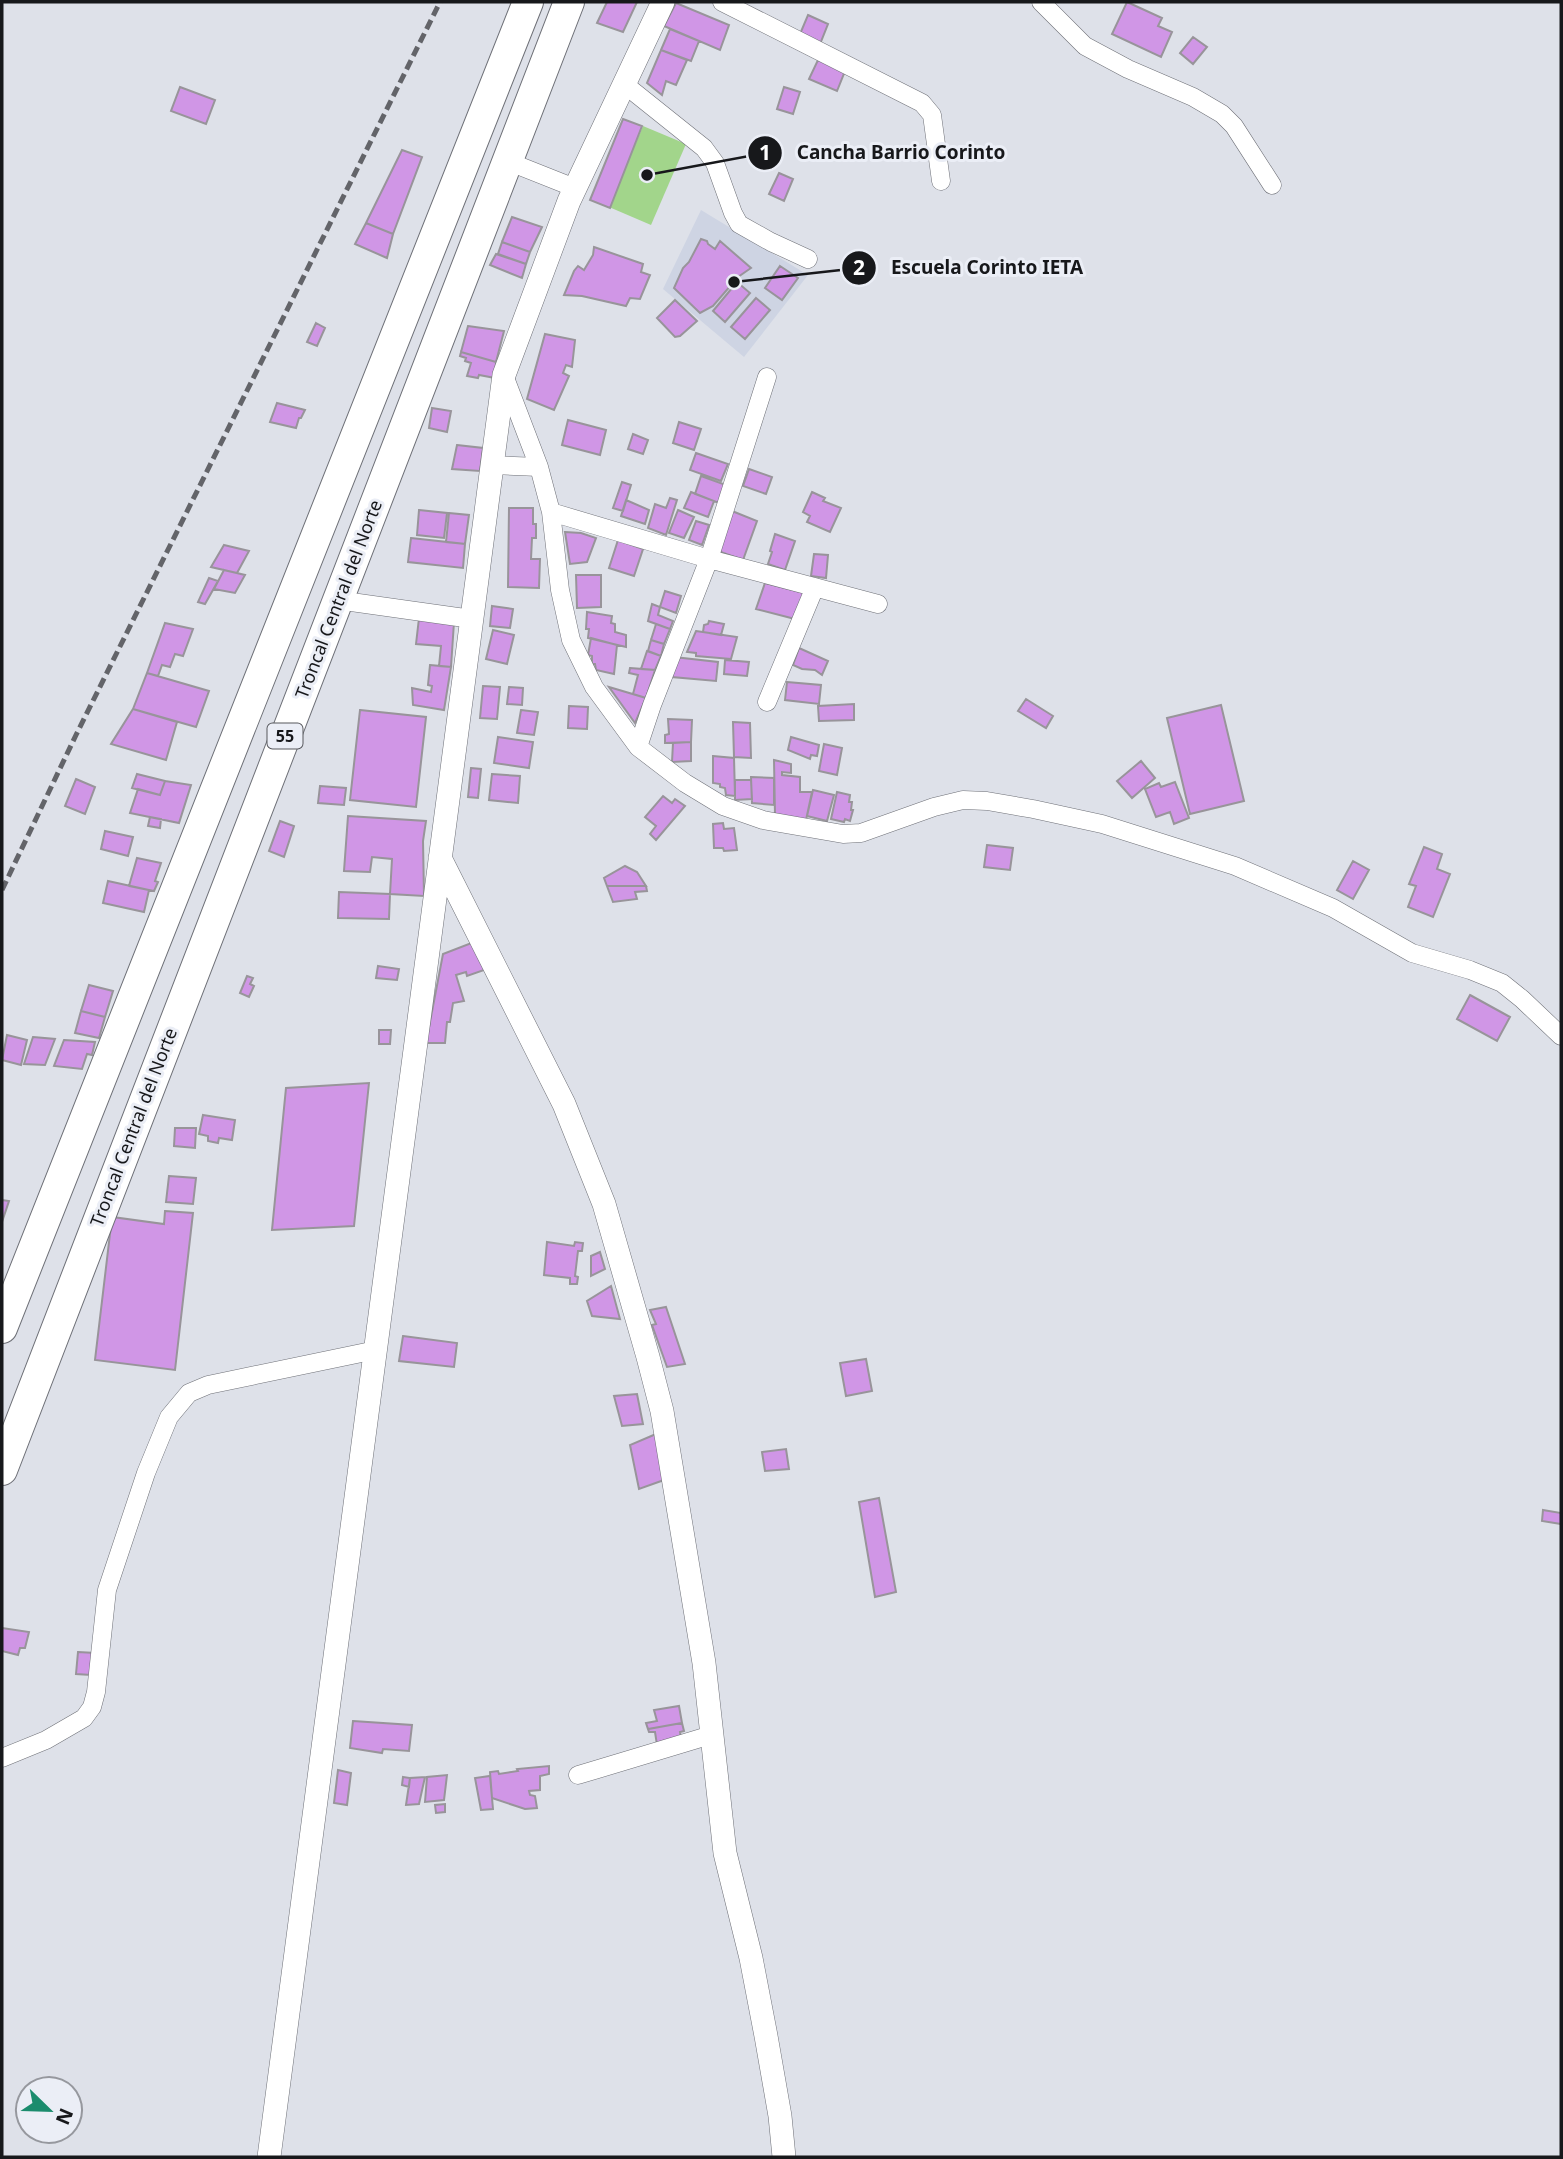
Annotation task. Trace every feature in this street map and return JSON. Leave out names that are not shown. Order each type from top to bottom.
[{"type":"highway","name":"55","points":[[2,1328],[528,2]]},
{"type":"highway","name":"Troncal Central del Norte","points":[[2,1470],[569,2]]},
{"type":"street","points":[[269,2157],[503,375],[575,188],[663,2]]},
{"type":"street","points":[[722,2],[922,103],[932,116],[940,181]]},
{"type":"street","points":[[1041,2],[1084,46],[1128,69],[1193,97],[1222,114],[1234,126],[1272,185]]},
{"type":"street","points":[[624,83],[704,148],[715,163],[739,224],[808,259]]},
{"type":"street","points":[[508,161],[575,188]]},
{"type":"street","points":[[503,375],[539,467],[551,512],[560,590],[571,640],[594,687],[638,747],[685,783],[723,806],[763,821],[843,834],[861,833],[934,807],[963,800],[1033,808],[1102,824],[1235,866],[1333,908],[1412,953],[1470,970],[1502,983],[1561,1036]]},
{"type":"street","points":[[638,747],[709,559],[767,377]]},
{"type":"street","points":[[492,465],[539,467]]},
{"type":"street","points":[[551,512],[709,559],[878,604]]},
{"type":"street","points":[[767,702],[815,587]]},
{"type":"street","points":[[337,600],[472,619]]},
{"type":"street","points":[[440,858],[564,1104],[604,1205],[630,1289],[662,1411],[704,1663],[725,1853],[764,2023],[784,2157]]},
{"type":"street","points":[[2,1758],[46,1740],[84,1718],[92,1707],[107,1590],[146,1473],[169,1417],[179,1404],[189,1394],[208,1385],[376,1350]]},
{"type":"street","points":[[578,1775],[711,1735]]},
{"type":"shaded area","points":[[701,210],[808,275],[744,357],[663,289]]},
{"type":"green space","points":[[643,126],[686,144],[651,225],[609,207]]},
{"type":"building","points":[[607,2],[637,2],[623,32],[597,23]]},
{"type":"building","points":[[1127,2],[1162,18],[1158,26],[1172,32],[1161,57],[1112,34]]},
{"type":"building","points":[[676,3],[729,25],[720,50],[664,26]]},
{"type":"building","points":[[808,15],[828,24],[820,44],[800,34]]},
{"type":"building","points":[[670,29],[699,41],[691,61],[661,50]]},
{"type":"building","points":[[1193,37],[1207,47],[1193,64],[1180,53]]},
{"type":"building","points":[[661,50],[687,60],[676,85],[666,81],[662,95],[647,83]]},
{"type":"building","points":[[818,60],[845,71],[837,91],[809,79]]},
{"type":"building","points":[[180,87],[215,100],[206,124],[171,111]]},
{"type":"building","points":[[784,87],[800,92],[793,114],[777,109]]},
{"type":"building","points":[[623,119],[642,126],[610,208],[590,200]]},
{"type":"building","points":[[402,150],[422,157],[393,234],[366,223]]},
{"type":"building","points":[[779,173],[793,179],[784,201],[769,194]]},
{"type":"building","points":[[512,217],[542,227],[530,252],[502,242]]},
{"type":"building","points":[[366,223],[393,234],[387,258],[355,244]]},
{"type":"building","points":[[701,239],[715,249],[720,241],[751,268],[738,277],[713,306],[700,313],[674,288]]},
{"type":"building","points":[[502,242],[530,252],[526,264],[498,254]]},
{"type":"building","points":[[594,247],[643,264],[641,272],[650,275],[640,299],[630,298],[626,306],[582,296],[564,295],[574,271],[578,266],[584,270],[593,255]]},
{"type":"building","points":[[496,254],[526,264],[522,278],[490,265]]},
{"type":"building","points":[[780,266],[798,278],[782,300],[765,288]]},
{"type":"building","points":[[737,282],[750,293],[725,322],[713,311]]},
{"type":"building","points":[[756,298],[770,310],[745,339],[731,327]]},
{"type":"building","points":[[675,300],[697,321],[680,336],[675,337],[657,318]]},
{"type":"building","points":[[316,323],[325,328],[317,346],[307,342]]},
{"type":"building","points":[[468,326],[504,331],[496,362],[461,352]]},
{"type":"building","points":[[545,334],[575,340],[572,367],[566,365],[563,373],[569,376],[554,410],[527,399]]},
{"type":"building","points":[[461,352],[496,362],[495,378],[467,376],[471,363],[460,356]]},
{"type":"building","points":[[277,403],[305,410],[296,428],[270,422]]},
{"type":"building","points":[[432,408],[451,411],[447,432],[429,428]]},
{"type":"building","points":[[568,420],[606,430],[600,455],[562,445]]},
{"type":"building","points":[[679,422],[701,429],[694,450],[673,443]]},
{"type":"building","points":[[633,434],[648,440],[643,454],[628,449]]},
{"type":"building","points":[[457,445],[483,448],[480,471],[452,469]]},
{"type":"building","points":[[696,453],[728,464],[721,481],[690,470]]},
{"type":"building","points":[[749,469],[772,477],[766,494],[743,486]]},
{"type":"building","points":[[701,476],[726,485],[719,503],[695,494]]},
{"type":"building","points":[[622,482],[631,485],[623,511],[613,508]]},
{"type":"building","points":[[691,492],[714,501],[708,517],[684,508]]},
{"type":"building","points":[[812,492],[825,498],[823,501],[841,508],[830,532],[807,522],[810,516],[803,512]]},
{"type":"building","points":[[670,498],[677,500],[666,535],[648,528],[655,504],[666,508]]},
{"type":"building","points":[[626,500],[649,510],[645,524],[621,516]]},
{"type":"building","points":[[509,508],[533,508],[536,538],[532,538],[531,559],[540,559],[539,588],[508,587]]},
{"type":"building","points":[[419,510],[447,513],[444,538],[417,535]]},
{"type":"building","points":[[678,510],[694,517],[684,538],[669,533]]},
{"type":"building","points":[[732,511],[757,521],[743,560],[718,551]]},
{"type":"building","points":[[449,513],[469,515],[465,544],[446,542]]},
{"type":"building","points":[[696,521],[709,525],[702,545],[689,540]]},
{"type":"building","points":[[565,532],[596,538],[587,562],[570,564]]},
{"type":"building","points":[[775,534],[795,541],[785,570],[768,564]]},
{"type":"building","points":[[411,538],[465,544],[463,568],[408,562]]},
{"type":"building","points":[[618,540],[643,549],[634,576],[609,568]]},
{"type":"building","points":[[224,545],[249,551],[237,573],[211,567]]},
{"type":"building","points":[[814,554],[828,555],[826,578],[811,576]]},
{"type":"building","points":[[224,570],[245,575],[235,593],[214,589]]},
{"type":"building","points":[[576,575],[601,575],[601,607],[577,608]]},
{"type":"building","points":[[209,578],[218,581],[205,604],[198,602]]},
{"type":"building","points":[[765,583],[805,593],[795,619],[756,609]]},
{"type":"building","points":[[665,591],[681,596],[676,613],[660,607]]},
{"type":"building","points":[[652,604],[660,607],[658,615],[673,621],[670,629],[648,621]]},
{"type":"building","points":[[492,606],[513,609],[510,628],[490,626]]},
{"type":"building","points":[[587,612],[612,616],[611,623],[615,624],[615,632],[626,635],[626,647],[588,638]]},
{"type":"building","points":[[419,618],[454,622],[451,667],[439,666],[441,646],[416,644]]},
{"type":"building","points":[[709,621],[724,624],[721,635],[703,632],[704,625]]},
{"type":"building","points":[[165,623],[193,629],[183,656],[175,654],[170,667],[162,665],[158,676],[147,673]]},
{"type":"building","points":[[656,624],[670,629],[664,644],[651,640]]},
{"type":"building","points":[[493,630],[514,635],[507,664],[486,659]]},
{"type":"building","points":[[696,631],[737,637],[731,659],[696,656],[696,653],[687,652]]},
{"type":"building","points":[[591,638],[617,645],[614,674],[596,670],[595,664],[592,664],[592,656],[588,655]]},
{"type":"building","points":[[651,640],[664,644],[661,656],[648,651]]},
{"type":"building","points":[[799,648],[828,661],[822,675],[815,670],[793,665]]},
{"type":"building","points":[[647,651],[661,656],[655,670],[641,669]]},
{"type":"building","points":[[674,657],[718,662],[716,681],[672,677]]},
{"type":"building","points":[[725,660],[749,662],[747,676],[724,674]]},
{"type":"building","points":[[430,665],[451,667],[444,710],[413,705],[412,688],[431,692],[432,686],[428,685]]},
{"type":"building","points":[[630,668],[655,670],[646,698],[633,694],[638,675],[629,673]]},
{"type":"building","points":[[147,673],[209,691],[196,727],[133,709]]},
{"type":"building","points":[[787,682],[821,685],[819,704],[785,700]]},
{"type":"building","points":[[483,686],[500,687],[497,719],[480,718]]},
{"type":"building","points":[[509,687],[523,688],[522,705],[507,704]]},
{"type":"building","points":[[609,687],[646,698],[635,723]]},
{"type":"building","points":[[1026,699],[1053,716],[1046,728],[1018,711]]},
{"type":"building","points":[[854,704],[854,720],[819,721],[818,706]]},
{"type":"building","points":[[1221,705],[1244,801],[1190,814],[1167,718]]},
{"type":"building","points":[[569,706],[588,707],[587,729],[568,728]]},
{"type":"building","points":[[133,709],[177,722],[166,760],[111,744]]},
{"type":"building","points":[[360,710],[426,717],[416,807],[350,800]]},
{"type":"building","points":[[521,710],[538,712],[534,735],[517,733]]},
{"type":"building","points":[[668,719],[692,720],[691,742],[665,743],[665,735],[669,734]]},
{"type":"building","points":[[733,722],[750,723],[751,758],[734,757]]},
{"type":"building","points":[[498,737],[533,742],[529,768],[494,763]]},
{"type":"building","points":[[791,737],[819,745],[817,756],[811,755],[810,759],[788,750]]},
{"type":"building","points":[[691,742],[691,761],[672,762],[673,743]]},
{"type":"building","points":[[824,744],[842,748],[837,775],[819,771]]},
{"type":"building","points":[[713,756],[734,758],[735,796],[726,795],[725,788],[713,783]]},
{"type":"building","points":[[774,760],[791,764],[791,773],[782,772],[782,775],[800,777],[800,792],[812,792],[806,820],[775,815]]},
{"type":"building","points":[[1141,761],[1155,778],[1132,798],[1117,781]]},
{"type":"building","points":[[471,768],[481,769],[478,798],[468,797]]},
{"type":"building","points":[[137,774],[165,781],[160,795],[132,788]]},
{"type":"building","points":[[492,774],[520,776],[518,803],[489,800]]},
{"type":"building","points":[[751,777],[774,778],[774,805],[752,803]]},
{"type":"building","points":[[76,779],[95,787],[85,814],[65,806]]},
{"type":"building","points":[[735,780],[751,780],[752,799],[735,800]]},
{"type":"building","points":[[165,781],[191,785],[179,823],[130,813],[138,789],[160,795]]},
{"type":"building","points":[[1175,782],[1189,818],[1174,824],[1170,812],[1156,817],[1145,789],[1159,783],[1161,787]]},
{"type":"building","points":[[320,786],[346,788],[344,805],[318,803]]},
{"type":"building","points":[[813,790],[834,795],[827,821],[807,816]]},
{"type":"building","points":[[837,792],[850,795],[849,802],[852,802],[853,810],[850,821],[831,819]]},
{"type":"building","points":[[663,796],[672,803],[675,799],[685,806],[656,840],[650,834],[656,826],[645,817]]},
{"type":"building","points":[[348,816],[426,821],[423,841],[424,896],[390,894],[392,859],[372,857],[370,872],[344,871]]},
{"type":"building","points":[[150,817],[161,819],[160,828],[148,826]]},
{"type":"building","points":[[280,821],[294,826],[284,857],[269,851]]},
{"type":"building","points":[[723,823],[724,829],[734,828],[737,850],[724,851],[723,848],[714,848],[713,824]]},
{"type":"building","points":[[105,831],[133,837],[128,856],[101,849]]},
{"type":"building","points":[[987,845],[1013,848],[1010,870],[984,867]]},
{"type":"building","points":[[1424,847],[1442,854],[1437,869],[1450,874],[1433,917],[1408,907],[1416,886],[1409,884]]},
{"type":"building","points":[[137,858],[161,863],[154,891],[129,886]]},
{"type":"building","points":[[1353,861],[1369,870],[1353,899],[1337,890]]},
{"type":"building","points":[[625,866],[637,872],[646,886],[607,886],[604,878]]},
{"type":"building","points":[[108,881],[149,890],[144,912],[103,903]]},
{"type":"building","points":[[607,886],[646,886],[647,891],[635,892],[637,899],[613,902]]},
{"type":"building","points":[[339,892],[390,894],[389,919],[338,918]]},
{"type":"building","points":[[474,942],[487,969],[467,976],[466,972],[456,975],[464,1001],[453,1003],[450,1022],[447,1022],[445,1043],[426,1043],[443,954]]},
{"type":"building","points":[[378,966],[399,969],[397,980],[376,978]]},
{"type":"building","points":[[247,976],[253,978],[250,984],[254,986],[249,997],[240,993]]},
{"type":"building","points":[[89,985],[113,991],[105,1017],[81,1011]]},
{"type":"building","points":[[1470,995],[1510,1017],[1497,1041],[1457,1019]]},
{"type":"building","points":[[81,1011],[105,1017],[99,1038],[75,1033]]},
{"type":"building","points":[[379,1030],[391,1030],[390,1044],[379,1044]]},
{"type":"building","points":[[7,1035],[27,1040],[21,1065],[2,1060]]},
{"type":"building","points":[[33,1037],[55,1039],[45,1065],[24,1064]]},
{"type":"building","points":[[64,1040],[95,1042],[92,1055],[87,1054],[82,1069],[54,1066]]},
{"type":"building","points":[[369,1083],[354,1226],[272,1230],[286,1088]]},
{"type":"building","points":[[203,1115],[235,1120],[232,1140],[219,1138],[218,1143],[208,1141],[208,1136],[199,1134]]},
{"type":"building","points":[[175,1128],[196,1128],[195,1148],[174,1146]]},
{"type":"building","points":[[169,1176],[196,1178],[193,1204],[166,1202]]},
{"type":"building","points":[[2,1200],[9,1201],[2,1222]]},
{"type":"building","points":[[165,1211],[193,1213],[175,1370],[95,1360],[112,1217],[164,1224]]},
{"type":"building","points":[[547,1242],[574,1246],[575,1242],[583,1243],[582,1251],[578,1251],[575,1276],[578,1277],[577,1284],[570,1284],[570,1278],[544,1275]]},
{"type":"building","points":[[600,1252],[605,1269],[591,1276],[591,1256]]},
{"type":"building","points":[[611,1286],[620,1319],[592,1316],[587,1301]]},
{"type":"building","points":[[666,1307],[685,1364],[667,1367],[652,1325],[656,1324],[650,1310]]},
{"type":"building","points":[[403,1336],[457,1343],[454,1367],[399,1361]]},
{"type":"building","points":[[866,1359],[872,1391],[846,1396],[840,1363]]},
{"type":"building","points":[[637,1394],[643,1424],[622,1426],[614,1396]]},
{"type":"building","points":[[656,1434],[664,1480],[639,1489],[630,1445]]},
{"type":"building","points":[[786,1449],[789,1469],[765,1471],[762,1452]]},
{"type":"building","points":[[879,1498],[896,1592],[875,1597],[859,1502]]},
{"type":"building","points":[[1543,1510],[1561,1513],[1561,1524],[1542,1521]]},
{"type":"building","points":[[2,1628],[29,1632],[25,1648],[20,1648],[18,1655],[2,1651]]},
{"type":"building","points":[[78,1652],[95,1653],[91,1675],[76,1674]]},
{"type":"building","points":[[679,1706],[682,1723],[648,1729],[646,1723],[657,1721],[654,1710]]},
{"type":"building","points":[[353,1721],[412,1725],[409,1751],[383,1749],[382,1753],[350,1748]]},
{"type":"building","points":[[682,1723],[682,1742],[657,1745],[655,1732],[649,1732],[648,1729]]},
{"type":"building","points":[[549,1766],[549,1774],[540,1776],[540,1790],[529,1791],[530,1795],[535,1796],[537,1808],[525,1809],[492,1798],[490,1772],[498,1771],[499,1774]]},
{"type":"building","points":[[338,1770],[351,1773],[347,1805],[334,1803]]},
{"type":"building","points":[[447,1775],[444,1800],[425,1802],[427,1777]]},
{"type":"building","points":[[490,1776],[493,1809],[481,1810],[475,1778]]},
{"type":"building","points":[[403,1777],[410,1778],[409,1787],[402,1785]]},
{"type":"building","points":[[425,1777],[419,1804],[406,1805],[410,1778]]},
{"type":"building","points":[[445,1804],[445,1812],[436,1813],[435,1805]]},
{"type":"railway","points":[[2,890],[76,735],[440,2]]},
{"type":"place","name":"Cancha Barrio Corinto","points":[[647,175]]},
{"type":"place","name":"Escuela Corinto IETA","points":[[734,282]]}]
